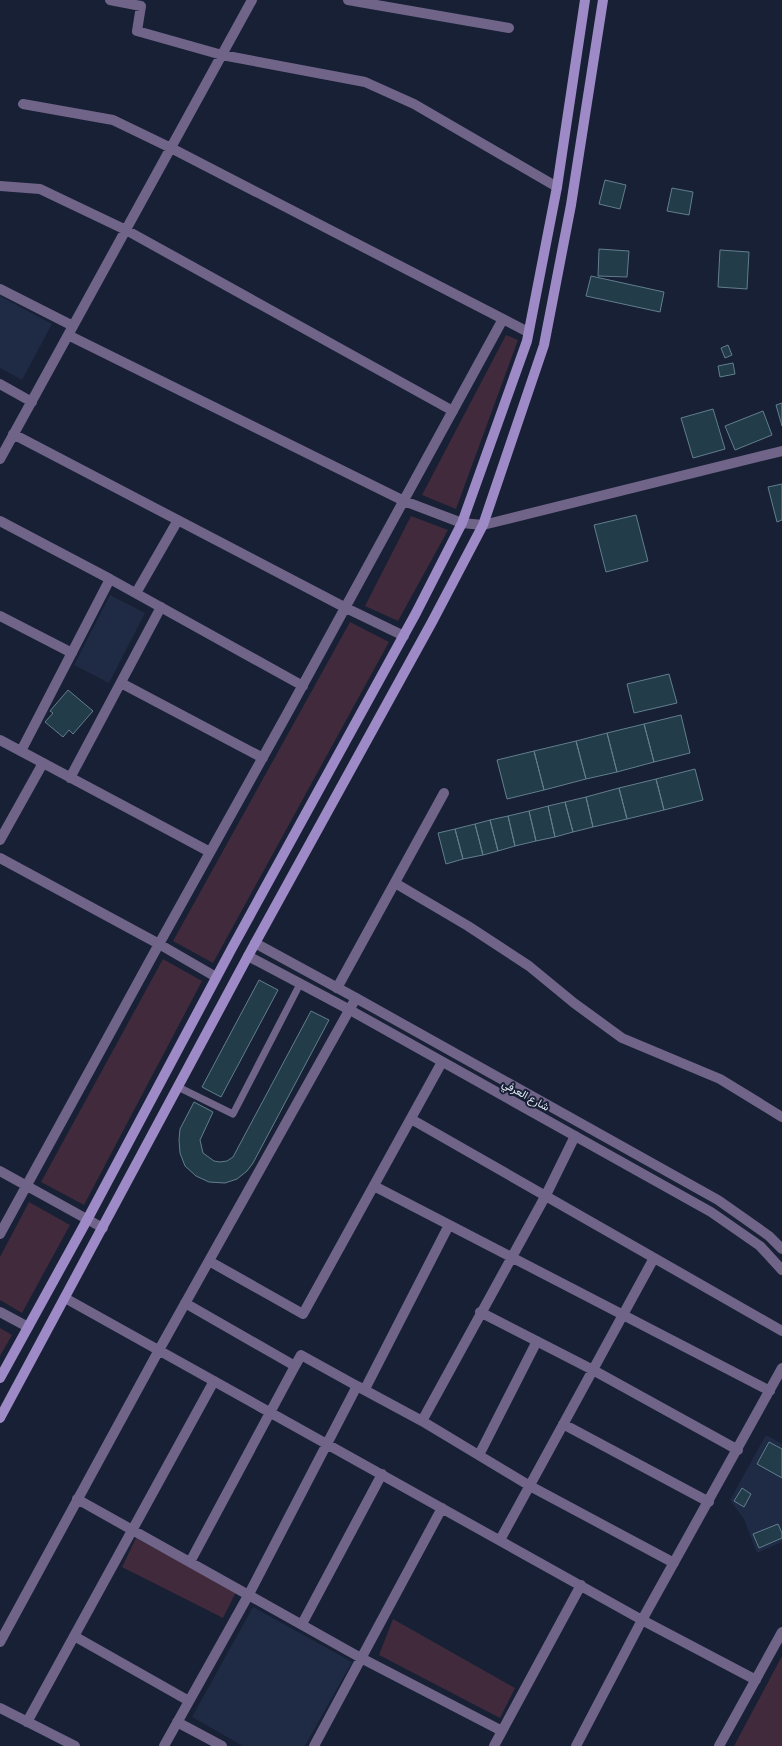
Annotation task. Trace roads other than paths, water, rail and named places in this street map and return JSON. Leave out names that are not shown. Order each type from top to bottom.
[{"type":"main road","points":[[0,1378],[87,1220],[216,977],[404,636],[462,522],[528,332],[557,187],[585,0]]},
{"type":"main road","points":[[0,1418],[255,943],[428,629],[483,525],[544,345],[571,205],[603,0]]},
{"type":"street","points":[[110,0],[142,3],[137,31],[222,54],[365,82],[414,104],[557,187]]},
{"type":"street","points":[[0,459],[252,0]]},
{"type":"street","points":[[348,0],[509,28]]},
{"type":"street","points":[[23,104],[113,120],[171,148],[528,332]]},
{"type":"street","points":[[0,186],[40,189],[126,230],[453,411]]},
{"type":"street","points":[[0,289],[71,331],[404,501],[462,522],[483,525],[782,451]]},
{"type":"street","points":[[0,1234],[346,608],[503,319]]},
{"type":"street","points":[[0,384],[32,402]]},
{"type":"street","points":[[14,434],[346,608],[404,636]]},
{"type":"street","points":[[136,593],[178,520]]},
{"type":"street","points":[[0,521],[136,593],[303,686]]},
{"type":"street","points":[[21,751],[110,579]]},
{"type":"street","points":[[70,778],[161,607]]},
{"type":"street","points":[[0,616],[72,653]]},
{"type":"street","points":[[121,683],[262,758]]},
{"type":"street","points":[[0,740],[210,852]]},
{"type":"street","points":[[0,840],[43,763]]},
{"type":"street","points":[[337,988],[444,793]]},
{"type":"street","points":[[0,858],[159,944],[216,977]]},
{"type":"street","points":[[395,883],[468,926],[529,966],[574,1003],[622,1038],[720,1079],[782,1118]]},
{"type":"street","name":"شارع العرفي","points":[[255,943],[718,1200],[769,1236],[782,1249]]},
{"type":"street","name":"شارع العرفي","points":[[248,956],[350,1010],[711,1212],[760,1246],[782,1270]]},
{"type":"street","points":[[0,1642],[159,1350],[356,998]]},
{"type":"street","points":[[209,1261],[303,1314],[442,1062]]},
{"type":"street","points":[[411,1119],[782,1331]]},
{"type":"street","points":[[422,1421],[480,1312],[546,1195],[575,1136]]},
{"type":"street","points":[[0,1171],[102,1228]]},
{"type":"street","points":[[374,1186],[770,1391]]},
{"type":"street","points":[[164,1746],[249,1594],[327,1444],[361,1388],[449,1225]]},
{"type":"street","points":[[500,1540],[654,1258]]},
{"type":"street","points":[[65,1298],[642,1620],[756,1680]]},
{"type":"street","points":[[185,1303],[295,1366]]},
{"type":"street","points":[[0,1312],[28,1327]]},
{"type":"street","points":[[480,1312],[593,1370],[738,1450]]},
{"type":"street","points":[[479,1455],[537,1341]]},
{"type":"street","points":[[190,1562],[301,1355],[422,1421],[530,1486],[674,1563]]},
{"type":"street","points":[[576,1746],[642,1620],[738,1450],[782,1368]]},
{"type":"street","points":[[28,1722],[131,1529],[214,1381]]},
{"type":"street","points":[[563,1424],[709,1502]]},
{"type":"street","points":[[302,1624],[382,1474]]},
{"type":"street","points":[[78,1500],[249,1594],[361,1658],[502,1731]]},
{"type":"street","points":[[314,1746],[442,1508]]},
{"type":"street","points":[[494,1746],[580,1585]]},
{"type":"street","points":[[719,1746],[782,1632]]},
{"type":"street","points":[[74,1636],[189,1701]]},
{"type":"street","points":[[0,1708],[75,1746]]},
{"type":"street","points":[[177,1722],[222,1746]]},
{"type":"lane","points":[[178,1087],[233,1114],[300,984]]}]
